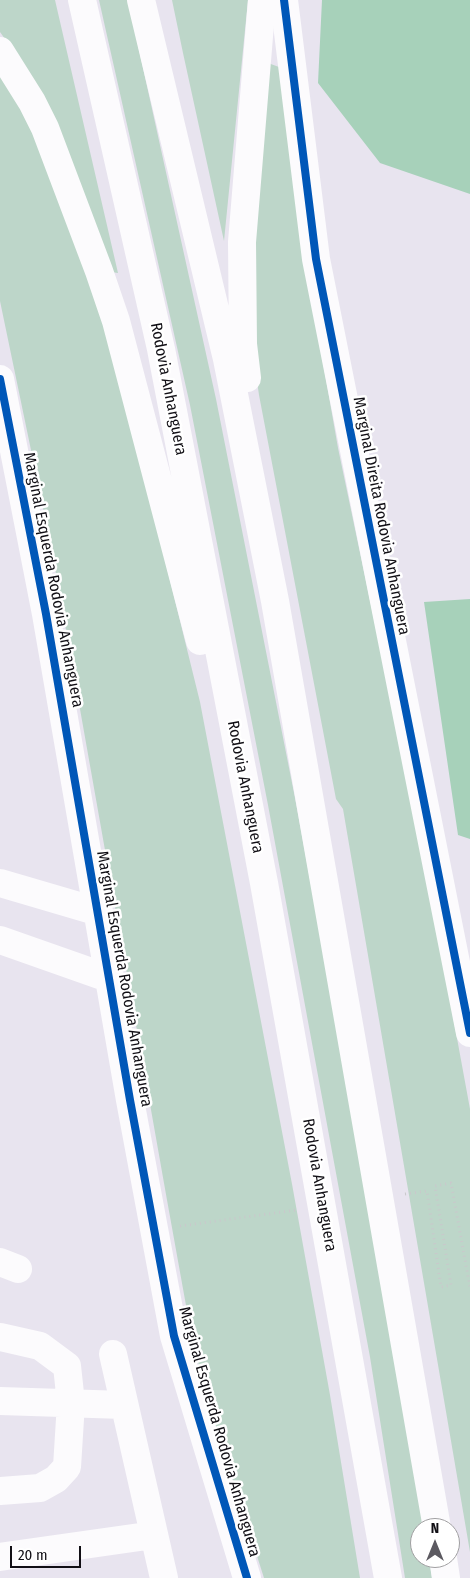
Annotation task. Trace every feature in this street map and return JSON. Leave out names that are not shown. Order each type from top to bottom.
[{"type":"main road","name":"Rodovia Anhanguera","points":[[82,0],[161,349],[264,883],[388,1578]]},
{"type":"main road","points":[[140,0],[227,359],[275,601],[435,1518]]},
{"type":"main road","points":[[262,0],[242,242],[243,344],[275,601]]},
{"type":"main road","name":"Marginal Direita Rodovia Anhanguera","points":[[284,0],[316,259],[470,1033]]},
{"type":"main road","points":[[0,51],[32,102],[44,128],[113,313],[264,883]]},
{"type":"main road","name":"Marginal Esquerda Rodovia Anhanguera","points":[[0,378],[46,614],[111,979],[130,1100],[174,1336],[247,1578]]},
{"type":"main road","points":[[0,883],[99,912]]},
{"type":"main road","points":[[0,940],[111,979]]},
{"type":"main road","points":[[0,1337],[40,1346],[67,1366],[71,1403],[67,1467],[56,1479],[40,1488],[0,1491]]},
{"type":"main road","points":[[113,1354],[164,1578]]},
{"type":"main road","points":[[0,1401],[124,1405]]},
{"type":"main road","points":[[0,1557],[154,1535]]},
{"type":"path","points":[[435,1186],[451,1183],[470,1287]]},
{"type":"green space","points":[[0,0],[55,0],[118,273],[111,272],[20,60],[0,32]]},
{"type":"green space","points":[[99,0],[128,0],[216,399],[295,798],[364,1172],[422,1518],[410,1518],[410,1568],[430,1568],[432,1578],[405,1578],[370,1357],[268,805],[190,405]]},
{"type":"green space","points":[[172,0],[248,0],[224,241],[183,53]]},
{"type":"green space","points":[[322,0],[470,0],[470,194],[380,163],[318,83]]},
{"type":"green space","points":[[268,63],[279,67],[305,260],[338,448],[423,853],[470,1109],[470,1552],[343,809],[336,799],[259,395],[253,354],[250,298]]},
{"type":"green space","points":[[0,67],[31,125],[112,345],[200,702],[292,1184],[330,1395],[360,1578],[264,1578],[205,1392],[189,1322],[52,551],[0,301]]},
{"type":"green space","points":[[470,599],[470,839],[458,835],[424,602]]},
{"type":"cycle path","points":[[284,0],[316,259],[470,1033]]},
{"type":"cycle path","points":[[0,379],[46,614],[130,1100],[174,1336],[247,1578]]}]
